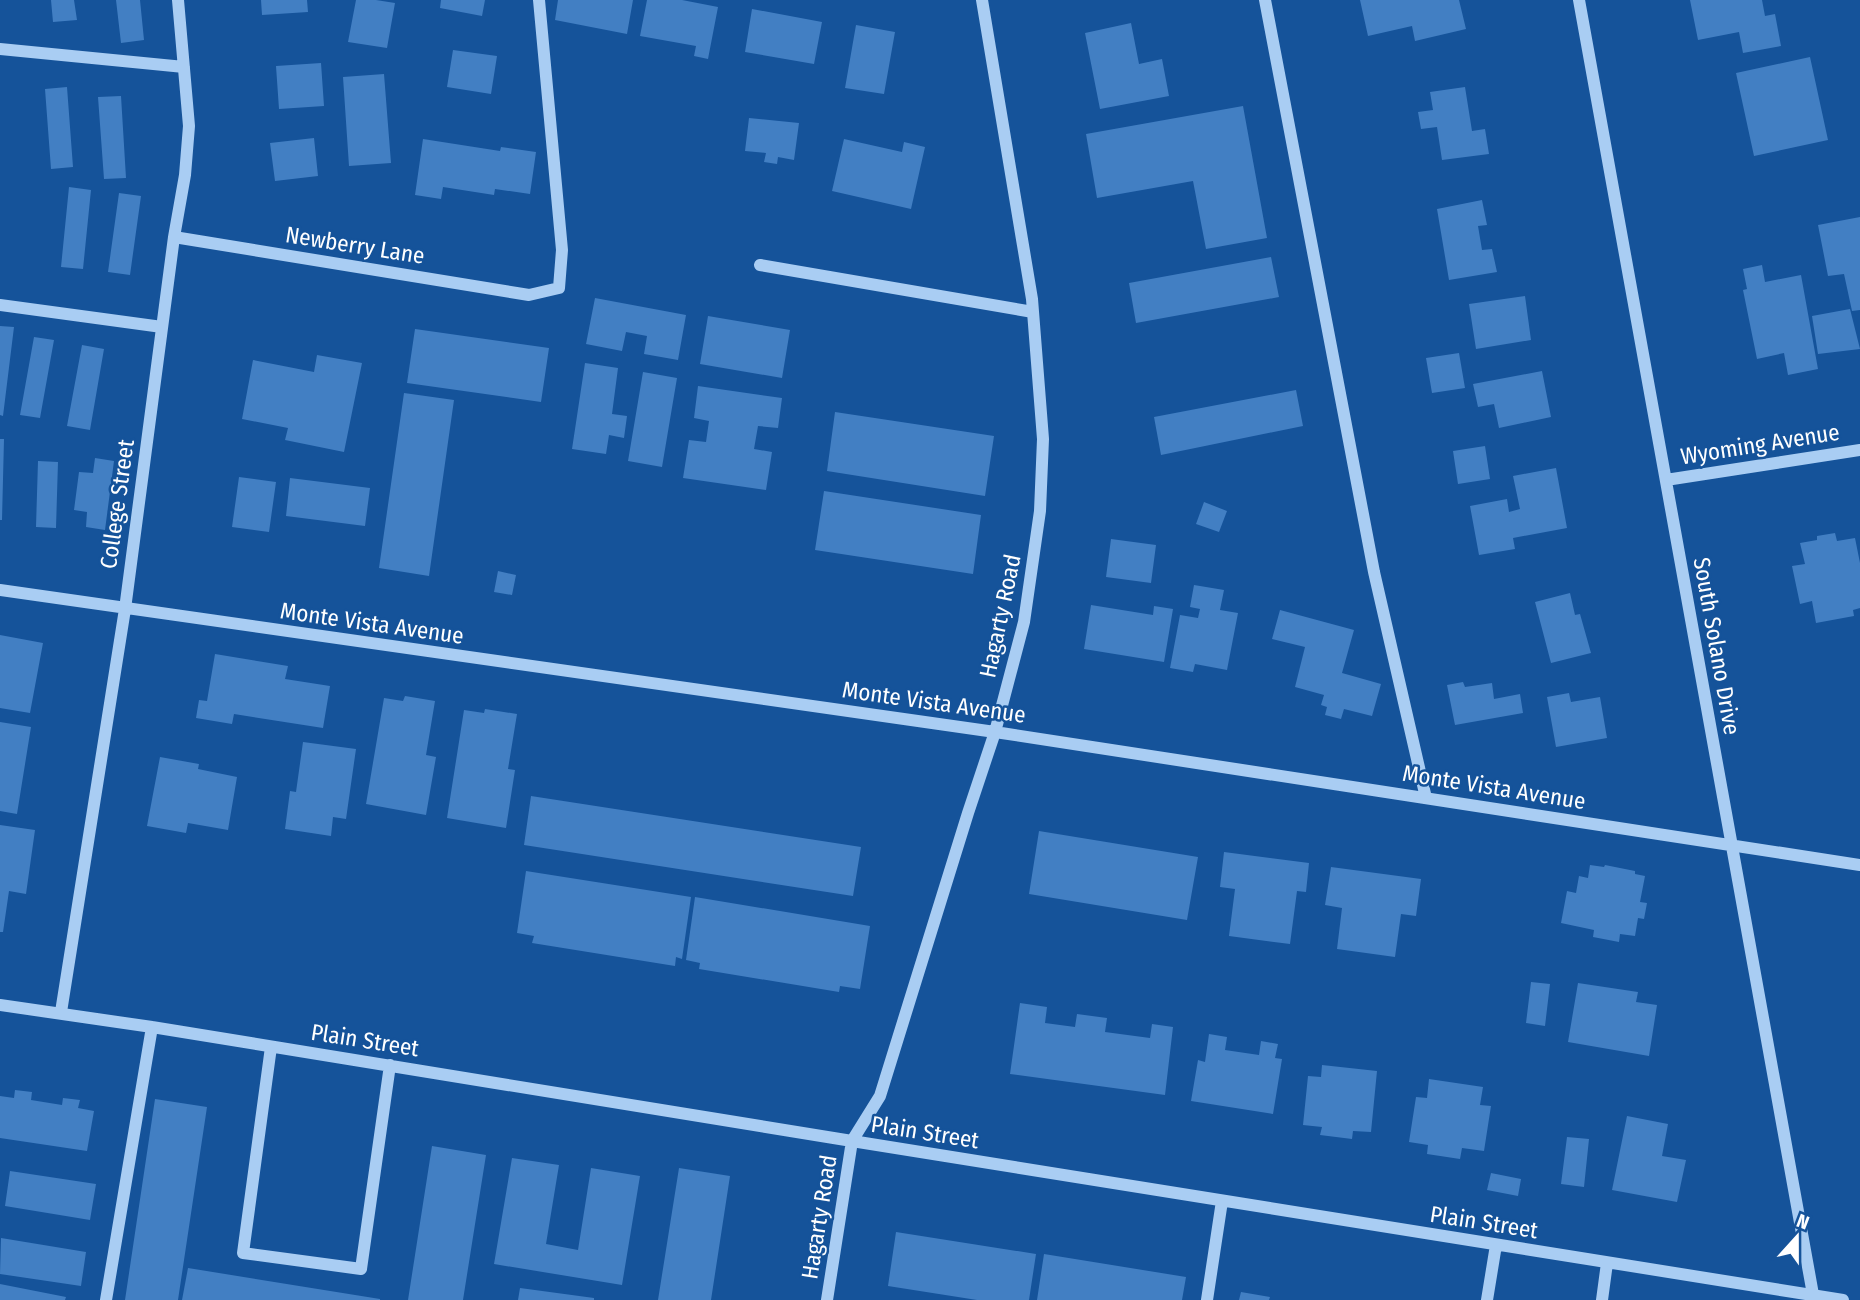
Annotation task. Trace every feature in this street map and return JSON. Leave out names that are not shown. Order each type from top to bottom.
[{"type":"street","name":"College Street","points":[[61,1012],[125,609],[174,236],[185,175],[189,126],[178,0]]},
{"type":"street","name":"Newberry Lane","points":[[174,236],[529,295],[559,288],[562,250],[539,0]]},
{"type":"street","name":"Hagarty Road","points":[[827,1300],[852,1141],[880,1096],[995,732],[1024,622],[1040,511],[1043,439],[1033,312],[982,0]]},
{"type":"street","points":[[1265,0],[1374,572],[1426,798]]},
{"type":"street","name":"South Solano Drive","points":[[1579,0],[1814,1298]]},
{"type":"street","points":[[0,49],[184,67]]},
{"type":"street","points":[[760,265],[1033,312]]},
{"type":"street","points":[[0,304],[162,327]]},
{"type":"street","name":"Wyoming Avenue","points":[[1666,480],[1860,450]]},
{"type":"street","name":"Monte Vista Avenue","points":[[0,590],[995,732],[1860,865]]},
{"type":"street","name":"Plain Street","points":[[0,1005],[61,1012],[1814,1298],[1843,1300]]},
{"type":"street","points":[[106,1300],[152,1027]]},
{"type":"street","points":[[271,1047],[243,1252],[361,1269],[390,1065]]},
{"type":"street","points":[[1207,1300],[1222,1201]]},
{"type":"street","points":[[1487,1300],[1496,1245]]},
{"type":"street","points":[[1602,1300],[1607,1263]]},
{"type":"building","points":[[51,0],[74,0],[77,20],[53,22]]},
{"type":"building","points":[[116,0],[140,0],[144,40],[121,43]]},
{"type":"building","points":[[261,0],[307,0],[308,12],[262,15]]},
{"type":"building","points":[[356,0],[395,3],[387,48],[348,42]]},
{"type":"building","points":[[441,0],[485,0],[482,16],[440,8]]},
{"type":"building","points":[[558,0],[633,0],[627,34],[555,20]]},
{"type":"building","points":[[647,0],[682,0],[718,7],[708,59],[694,56],[696,46],[640,36]]},
{"type":"building","points":[[1360,0],[1459,0],[1466,29],[1415,41],[1412,26],[1368,36]]},
{"type":"building","points":[[1690,0],[1762,0],[1765,16],[1775,14],[1781,46],[1743,53],[1739,32],[1698,40]]},
{"type":"building","points":[[752,9],[822,22],[814,64],[745,52]]},
{"type":"building","points":[[1131,23],[1139,64],[1162,59],[1169,96],[1100,109],[1085,33]]},
{"type":"building","points":[[856,25],[895,32],[884,94],[845,88]]},
{"type":"building","points":[[453,50],[497,56],[491,94],[447,87]]},
{"type":"building","points":[[1810,57],[1828,140],[1754,156],[1736,73]]},
{"type":"building","points":[[321,63],[324,106],[279,109],[276,66]]},
{"type":"building","points":[[384,74],[391,163],[349,166],[343,77]]},
{"type":"building","points":[[67,87],[73,167],[51,169],[45,89]]},
{"type":"building","points":[[1465,87],[1472,131],[1485,129],[1489,154],[1442,160],[1437,127],[1421,129],[1418,112],[1433,110],[1430,92]]},
{"type":"building","points":[[121,96],[126,178],[104,179],[98,97]]},
{"type":"building","points":[[1243,106],[1267,238],[1206,249],[1193,181],[1097,198],[1086,134]]},
{"type":"building","points":[[749,118],[799,123],[794,160],[778,157],[777,164],[764,162],[766,153],[745,151]]},
{"type":"building","points":[[314,138],[318,176],[275,181],[270,143]]},
{"type":"building","points":[[423,139],[500,151],[501,147],[536,152],[530,194],[495,189],[494,195],[443,187],[441,199],[415,195]]},
{"type":"building","points":[[844,139],[902,152],[904,142],[925,147],[911,209],[832,191]]},
{"type":"building","points":[[69,187],[91,190],[83,269],[61,267]]},
{"type":"building","points":[[119,193],[141,196],[130,275],[108,272]]},
{"type":"building","points":[[1482,200],[1487,225],[1478,226],[1482,250],[1492,249],[1497,272],[1449,280],[1437,209]]},
{"type":"building","points":[[1860,217],[1860,310],[1852,311],[1844,274],[1828,276],[1818,225]]},
{"type":"building","points":[[1271,257],[1279,297],[1136,323],[1129,283]]},
{"type":"building","points":[[1762,265],[1765,282],[1801,275],[1818,369],[1788,375],[1784,353],[1757,359],[1743,290],[1747,289],[1743,269]]},
{"type":"building","points":[[1525,296],[1531,340],[1476,349],[1469,304]]},
{"type":"building","points":[[595,298],[686,315],[678,360],[644,354],[647,336],[626,332],[622,351],[586,344]]},
{"type":"building","points":[[1850,309],[1860,349],[1818,354],[1812,316]]},
{"type":"building","points":[[708,316],[790,330],[782,378],[700,364]]},
{"type":"building","points":[[0,326],[14,327],[3,416],[0,415]]},
{"type":"building","points":[[415,329],[549,348],[541,402],[407,383]]},
{"type":"building","points":[[34,337],[54,340],[40,418],[20,415]]},
{"type":"building","points":[[82,345],[104,349],[90,430],[67,426]]},
{"type":"building","points":[[1459,353],[1465,388],[1432,393],[1426,358]]},
{"type":"building","points":[[317,355],[362,363],[344,452],[285,440],[288,428],[242,419],[253,360],[314,372]]},
{"type":"building","points":[[585,363],[618,368],[612,414],[627,416],[624,438],[609,435],[606,454],[572,449]]},
{"type":"building","points":[[1542,371],[1551,417],[1499,428],[1494,404],[1478,407],[1473,384]]},
{"type":"building","points":[[643,372],[677,378],[662,467],[628,461]]},
{"type":"building","points":[[698,386],[782,398],[778,428],[758,426],[754,449],[772,452],[766,490],[683,478],[689,440],[706,442],[709,421],[694,418]]},
{"type":"building","points":[[1296,390],[1303,426],[1161,455],[1154,417]]},
{"type":"building","points":[[404,393],[454,400],[429,576],[379,568]]},
{"type":"building","points":[[835,412],[994,436],[985,496],[827,471]]},
{"type":"building","points":[[0,439],[4,439],[2,520],[0,520]]},
{"type":"building","points":[[1485,446],[1490,479],[1458,484],[1453,451]]},
{"type":"building","points":[[95,458],[114,461],[105,530],[86,527],[87,512],[74,510],[79,472],[93,473]]},
{"type":"building","points":[[38,461],[58,462],[56,528],[36,527]]},
{"type":"building","points":[[1556,468],[1567,528],[1513,538],[1515,549],[1479,555],[1470,506],[1507,499],[1509,512],[1520,509],[1513,476]]},
{"type":"building","points":[[239,477],[276,482],[269,532],[232,527]]},
{"type":"building","points":[[290,478],[370,488],[365,526],[286,516]]},
{"type":"building","points":[[824,491],[981,515],[973,574],[815,550]]},
{"type":"building","points":[[1204,502],[1227,511],[1219,532],[1196,524]]},
{"type":"building","points":[[1835,533],[1837,541],[1855,538],[1860,563],[1860,608],[1853,610],[1854,616],[1816,623],[1812,601],[1800,604],[1792,566],[1805,564],[1800,543]]},
{"type":"building","points":[[1111,539],[1156,545],[1151,583],[1106,577]]},
{"type":"building","points":[[498,571],[516,575],[512,595],[494,592]]},
{"type":"building","points":[[1194,585],[1224,590],[1220,610],[1238,613],[1227,670],[1195,664],[1193,672],[1170,668],[1180,615],[1198,618],[1200,609],[1190,607]]},
{"type":"building","points":[[1570,593],[1575,615],[1580,614],[1591,653],[1551,663],[1535,602]]},
{"type":"building","points":[[1091,605],[1153,615],[1154,606],[1173,609],[1164,662],[1084,649]]},
{"type":"building","points":[[1280,610],[1354,630],[1342,673],[1381,684],[1372,716],[1344,709],[1341,719],[1325,715],[1327,707],[1321,705],[1324,695],[1295,687],[1305,647],[1272,639]]},
{"type":"building","points":[[0,635],[43,643],[30,713],[0,708]]},
{"type":"building","points":[[215,654],[288,666],[285,679],[330,686],[323,728],[234,714],[232,724],[196,718],[199,700],[207,701]]},
{"type":"building","points":[[1463,682],[1465,687],[1492,683],[1494,699],[1520,694],[1523,713],[1455,725],[1447,685]]},
{"type":"building","points":[[1569,693],[1571,702],[1600,697],[1607,738],[1556,747],[1547,697]]},
{"type":"building","points":[[405,696],[435,701],[426,755],[436,757],[426,815],[366,804],[384,698],[403,701]]},
{"type":"building","points":[[485,709],[517,714],[508,769],[515,770],[506,828],[447,818],[464,710],[484,713]]},
{"type":"building","points":[[0,722],[31,727],[17,814],[0,811]]},
{"type":"building","points":[[303,742],[356,749],[346,819],[333,817],[331,836],[285,829],[290,791],[296,792]]},
{"type":"building","points":[[160,757],[199,764],[198,769],[237,777],[228,830],[188,823],[186,833],[147,826]]},
{"type":"building","points":[[531,796],[861,847],[853,896],[524,845]]},
{"type":"building","points":[[0,825],[35,830],[26,894],[9,891],[3,932],[0,932]]},
{"type":"building","points":[[1039,831],[1198,857],[1187,920],[1029,894]]},
{"type":"building","points":[[1224,852],[1309,863],[1306,892],[1297,891],[1290,944],[1229,936],[1235,889],[1220,887]]},
{"type":"building","points":[[1590,865],[1635,871],[1635,874],[1645,876],[1640,902],[1647,903],[1644,919],[1638,918],[1635,936],[1620,934],[1619,942],[1593,937],[1594,930],[1561,923],[1567,891],[1576,893],[1579,876],[1588,878]]},
{"type":"building","points":[[1331,867],[1421,879],[1416,916],[1401,914],[1395,957],[1337,949],[1342,908],[1325,905]]},
{"type":"building","points":[[526,871],[691,897],[682,959],[676,957],[675,966],[532,943],[534,936],[517,933]]},
{"type":"building","points":[[695,897],[870,926],[860,989],[840,986],[839,992],[699,969],[700,963],[686,960]]},
{"type":"building","points":[[1531,982],[1550,984],[1545,1026],[1526,1023]]},
{"type":"building","points":[[1578,983],[1638,992],[1636,1002],[1657,1005],[1649,1056],[1568,1042]]},
{"type":"building","points":[[1020,1003],[1047,1007],[1045,1023],[1075,1027],[1077,1014],[1107,1018],[1105,1032],[1150,1038],[1152,1024],[1173,1027],[1165,1095],[1010,1074]]},
{"type":"building","points":[[1209,1034],[1227,1037],[1225,1050],[1259,1055],[1261,1041],[1278,1044],[1275,1058],[1282,1059],[1273,1114],[1191,1101],[1198,1060],[1205,1062]]},
{"type":"building","points":[[1322,1065],[1377,1071],[1371,1132],[1353,1131],[1352,1139],[1320,1135],[1322,1127],[1303,1125],[1308,1076],[1321,1077]]},
{"type":"building","points":[[1429,1079],[1483,1087],[1480,1105],[1491,1106],[1484,1151],[1462,1148],[1460,1159],[1427,1154],[1428,1145],[1409,1142],[1416,1097],[1427,1098]]},
{"type":"building","points":[[15,1090],[32,1092],[31,1100],[62,1105],[63,1098],[80,1100],[78,1108],[94,1111],[87,1151],[0,1138],[0,1096],[14,1098]]},
{"type":"building","points":[[155,1099],[207,1107],[178,1300],[125,1300]]},
{"type":"building","points":[[1627,1116],[1668,1124],[1662,1156],[1686,1160],[1677,1202],[1612,1190]]},
{"type":"building","points":[[1567,1137],[1589,1139],[1584,1187],[1561,1184]]},
{"type":"building","points":[[432,1146],[486,1155],[463,1300],[408,1300]]},
{"type":"building","points":[[512,1158],[559,1165],[546,1244],[578,1250],[591,1168],[640,1176],[622,1285],[494,1264]]},
{"type":"building","points":[[679,1168],[730,1176],[711,1300],[658,1300]]},
{"type":"building","points":[[10,1171],[96,1184],[90,1220],[5,1206]]},
{"type":"building","points":[[1491,1173],[1521,1179],[1518,1196],[1487,1190]]},
{"type":"building","points":[[896,1232],[1036,1254],[1029,1300],[977,1300],[888,1286]]},
{"type":"building","points":[[1,1238],[86,1252],[81,1286],[0,1274]]},
{"type":"building","points":[[1044,1254],[1186,1277],[1182,1300],[1037,1300]]},
{"type":"building","points":[[188,1268],[380,1299],[380,1300],[182,1300]]},
{"type":"building","points":[[0,1284],[66,1297],[65,1300],[0,1300]]},
{"type":"building","points":[[520,1288],[594,1298],[594,1300],[518,1300]]},
{"type":"building","points":[[1241,1292],[1270,1297],[1269,1300],[1239,1300]]}]
